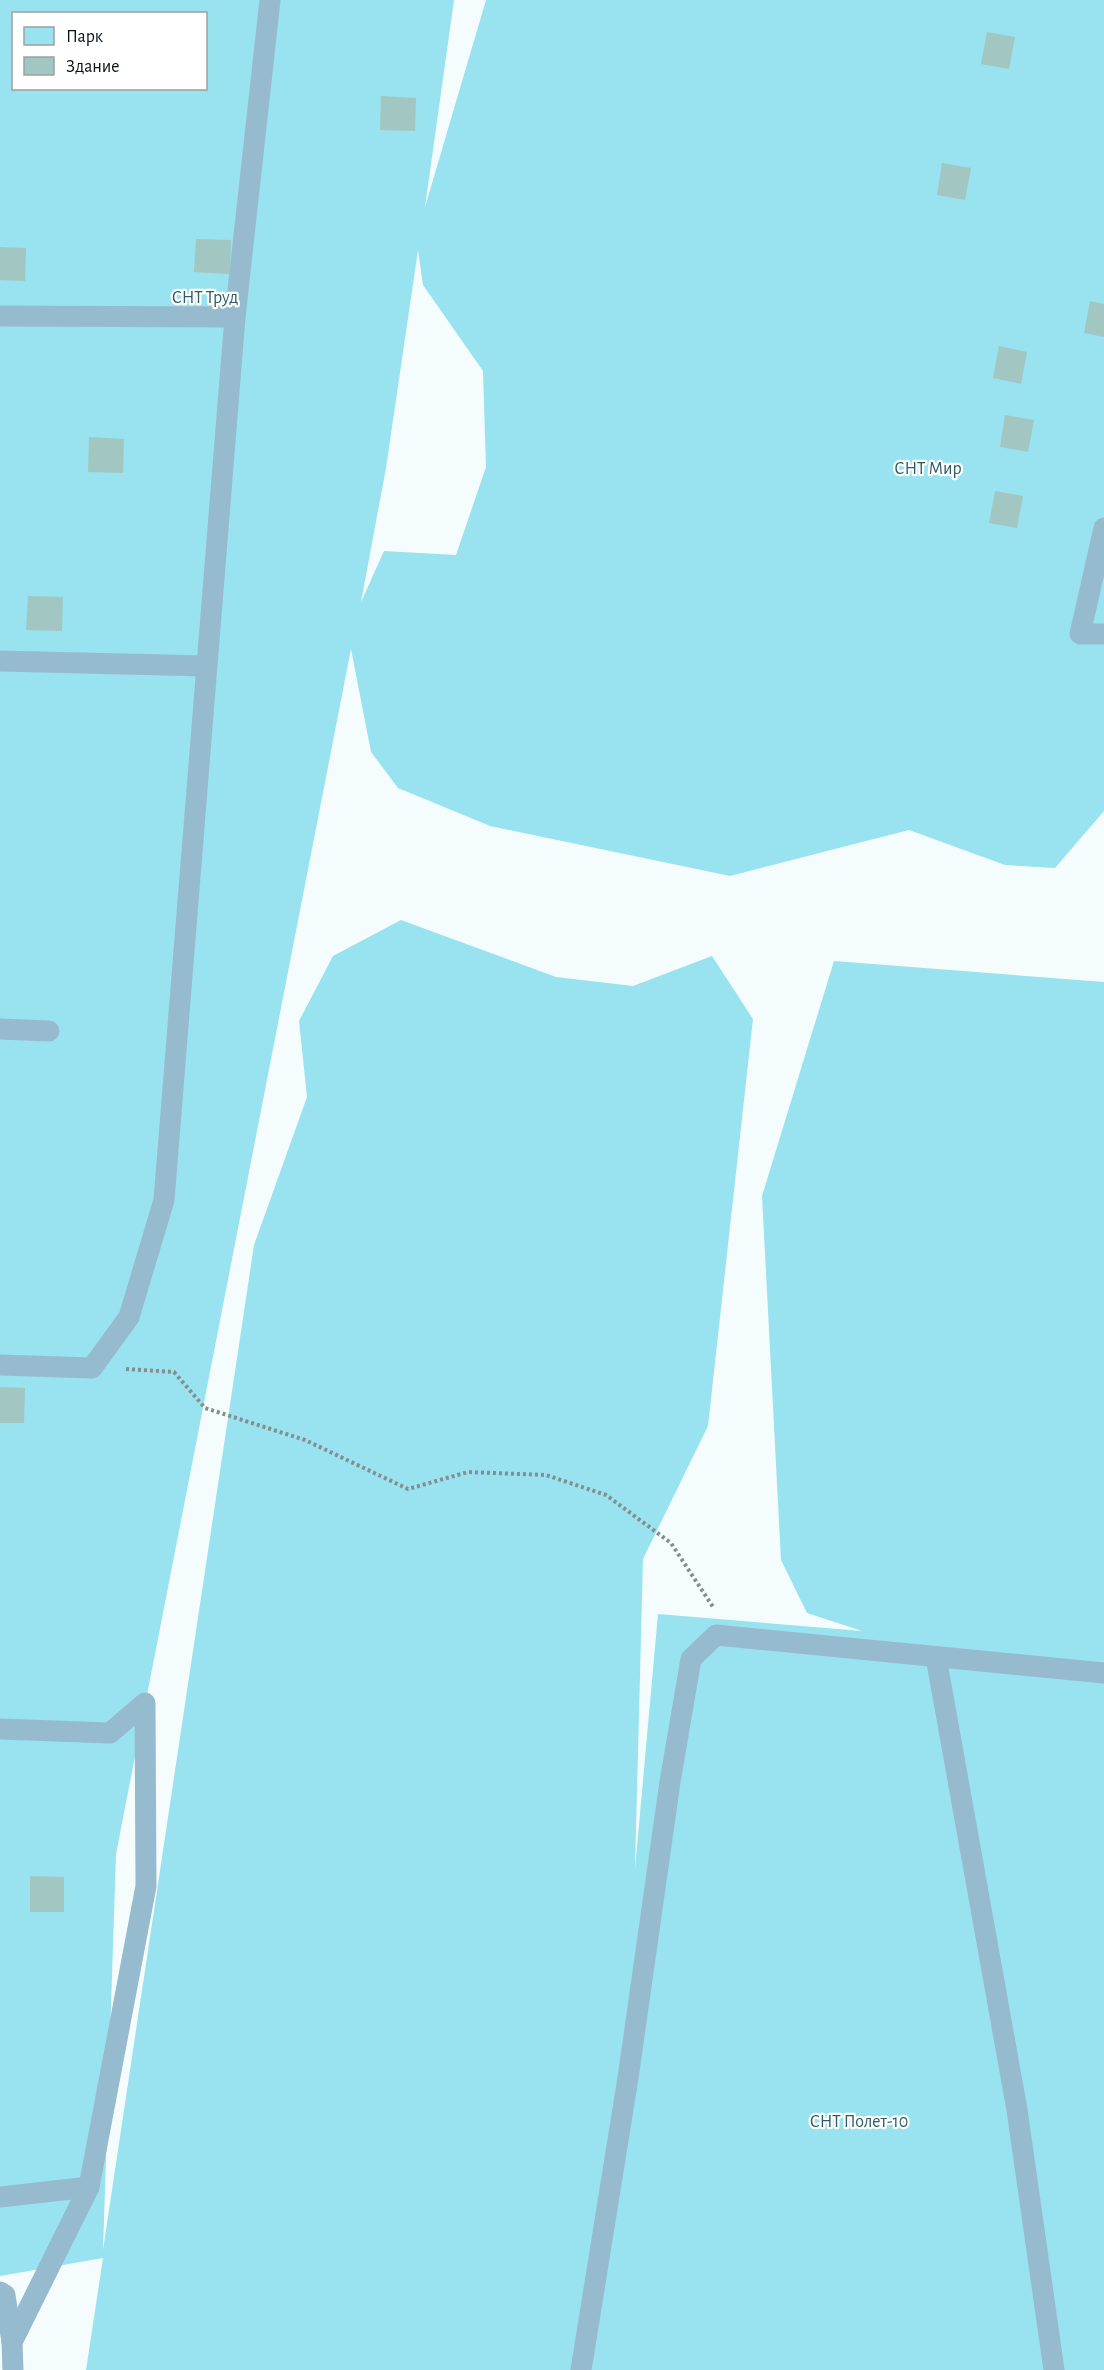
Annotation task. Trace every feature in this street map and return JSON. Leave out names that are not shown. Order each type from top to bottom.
[{"type":"lane","points":[[0,1365],[92,1368],[129,1317],[164,1200],[235,317],[270,0]]},
{"type":"lane","points":[[0,316],[235,317]]},
{"type":"lane","points":[[1104,528],[1080,634],[1104,634]]},
{"type":"lane","points":[[0,661],[206,666]]},
{"type":"lane","points":[[0,1029],[49,1031]]},
{"type":"lane","points":[[581,2370],[628,2078],[670,1782],[691,1659],[716,1635],[1104,1673]]},
{"type":"lane","points":[[936,1657],[1017,2110],[1054,2370]]},
{"type":"lane","points":[[0,1729],[110,1733],[146,1703],[146,1886],[89,2187],[12,2342]]},
{"type":"lane","points":[[0,2197],[89,2187]]},
{"type":"lane","points":[[0,2292],[4,2295],[12,2342],[12,2370]]},
{"type":"path","points":[[92,1368],[174,1372],[205,1408],[305,1440],[408,1489],[468,1472],[546,1475],[606,1495],[671,1543],[713,1604],[716,1635]]},
{"type":"green space","points":[[0,0],[454,0],[425,207],[486,0],[1104,0],[1104,811],[1055,868],[1005,865],[909,830],[730,876],[490,826],[398,788],[371,752],[351,649],[116,1854],[103,2250],[254,1245],[307,1097],[299,1021],[333,956],[401,920],[556,977],[633,986],[712,956],[753,1019],[708,1426],[643,1559],[635,1869],[658,1614],[862,1631],[807,1613],[781,1560],[762,1196],[834,961],[1104,982],[1104,2370],[86,2370],[103,2258],[0,2276]],"holes":[[[418,250],[423,285],[483,371],[486,467],[456,555],[384,551],[361,602],[386,468]]]},
{"type":"building","points":[[987,32],[1015,37],[1009,69],[981,64]]},
{"type":"building","points":[[381,96],[416,98],[415,131],[380,130]]},
{"type":"building","points":[[942,163],[971,168],[965,200],[937,195]]},
{"type":"building","points":[[196,239],[231,240],[230,274],[194,272]]},
{"type":"building","points":[[0,247],[26,248],[25,281],[0,280]]},
{"type":"building","points":[[1090,301],[1104,304],[1104,337],[1084,333]]},
{"type":"building","points":[[999,346],[1027,352],[1021,384],[993,378]]},
{"type":"building","points":[[1005,415],[1034,420],[1028,452],[1000,447]]},
{"type":"building","points":[[89,437],[124,439],[123,473],[88,472]]},
{"type":"building","points":[[995,491],[1023,496],[1017,528],[989,523]]},
{"type":"building","points":[[28,596],[63,597],[62,631],[26,630]]},
{"type":"building","points":[[0,1387],[25,1388],[24,1423],[0,1423]]},
{"type":"building","points":[[30,1876],[64,1877],[64,1912],[30,1912]]},
{"type":"park label","name":"СНТ Труд","points":[[205,298]]},
{"type":"park label","name":"СНТ Мир","points":[[928,469]]},
{"type":"park label","name":"СНТ Полет-10","points":[[859,2122]]}]
